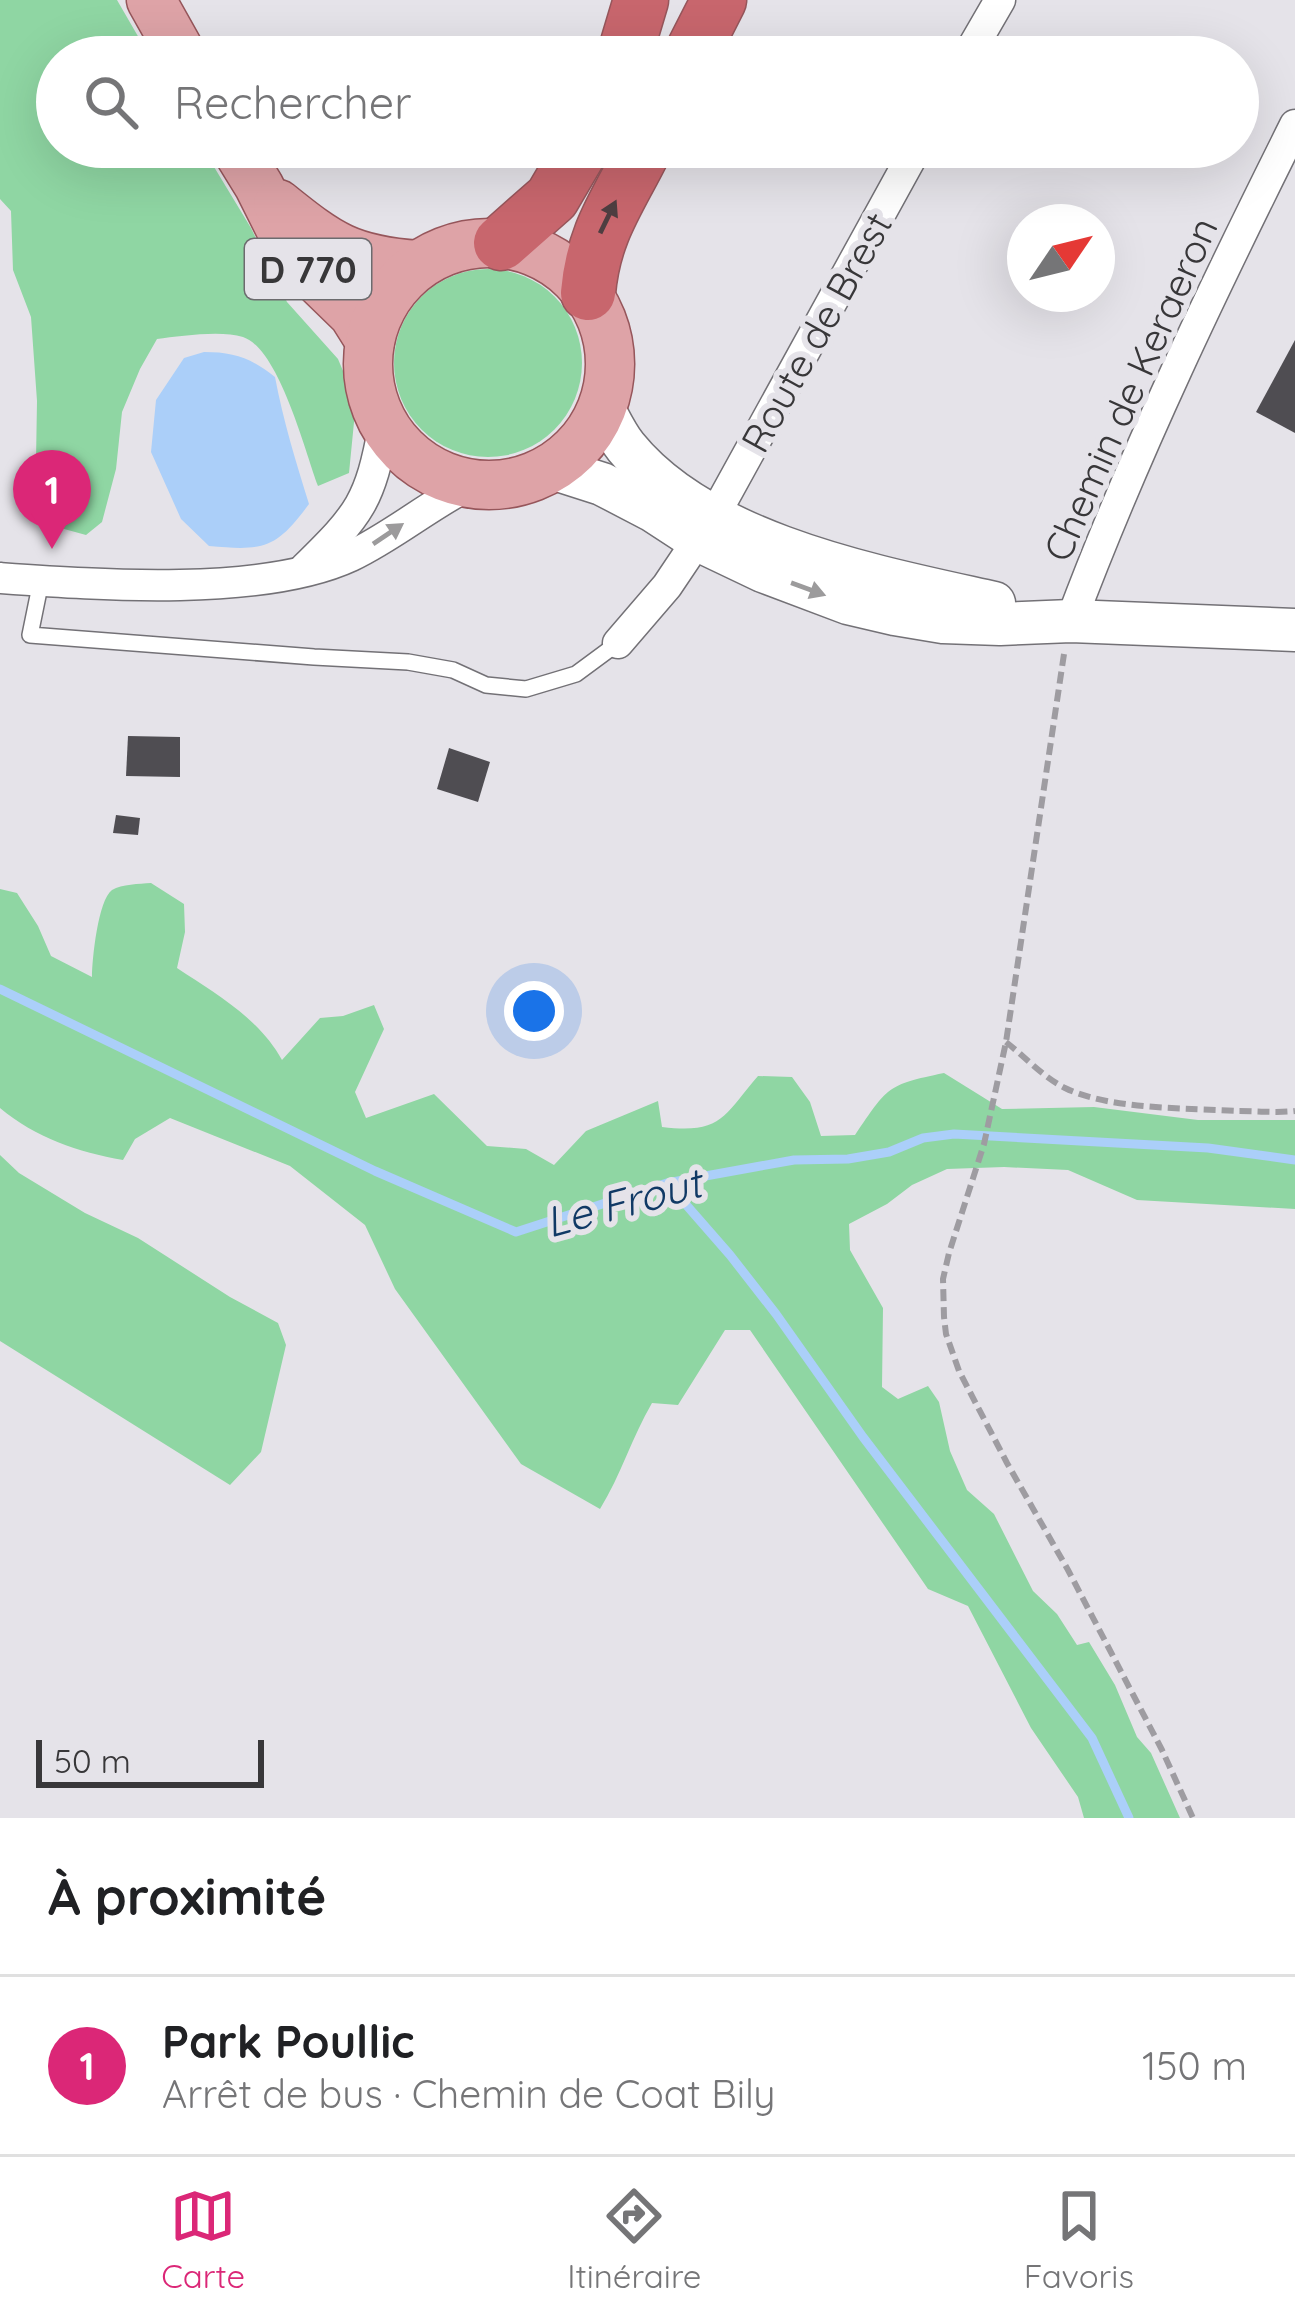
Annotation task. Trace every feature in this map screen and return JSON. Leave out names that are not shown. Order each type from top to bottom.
[{"type":"highway","points":[[630,36],[641,0]]},
{"type":"highway","points":[[701,36],[719,0]]},
{"type":"highway","points":[[501,243],[552,197],[569,168]]},
{"type":"highway","points":[[588,293],[597,241],[634,168]]},
{"type":"main road","points":[[151,0],[171,36]]},
{"type":"main road","name":"D 770","points":[[248,168],[329,243],[380,262],[418,265]]},
{"type":"main road","name":"D 770","points":[[248,168],[296,255],[352,314],[370,341]]},
{"type":"main road","points":[[501,243],[534,251],[564,268],[588,293],[605,328],[610,368],[603,408],[582,442],[552,468],[526,480],[471,484],[436,473],[407,453],[384,425],[370,385],[370,341],[386,298],[418,265],[444,251],[501,243]]},
{"type":"main road","points":[[603,408],[625,446],[706,528]]},
{"type":"main road","points":[[552,468],[706,528],[806,589],[895,614],[943,622],[1295,629]]},
{"type":"street","points":[[979,36],[1000,0]]},
{"type":"street","name":"Chemin de Keraeron","points":[[1071,621],[1147,435],[1295,125]]},
{"type":"street","name":"Route de Brest","points":[[618,643],[668,586],[706,528],[905,168]]},
{"type":"street","points":[[301,572],[361,508],[377,464],[384,425]]},
{"type":"street","points":[[0,578],[199,583],[301,572],[363,550],[471,484]]},
{"type":"lane","points":[[41,581],[30,635],[408,662],[453,670],[504,688],[526,689],[567,679],[618,643]]},
{"type":"path","points":[[1071,621],[1006,1042],[984,1144],[944,1279],[946,1334],[959,1371],[1099,1630],[1193,1818]]},
{"type":"path","points":[[1006,1042],[1068,1089],[1106,1101],[1295,1112]]},
{"type":"green space","points":[[0,0],[117,0],[138,36],[36,36],[36,168],[215,168],[287,302],[338,359],[356,402],[349,473],[318,486],[279,380],[256,345],[224,334],[157,339],[122,412],[116,469],[102,522],[86,535],[35,521],[37,401],[31,317],[13,270],[11,211],[0,199]]},
{"type":"green space","points":[[488,269],[524,276],[554,297],[575,327],[582,363],[575,399],[554,429],[524,450],[488,457],[452,450],[422,429],[401,399],[394,363],[401,327],[422,297],[452,276]]},
{"type":"green space","points":[[151,883],[184,904],[185,932],[177,968],[249,1019],[282,1060],[320,1018],[374,1005],[384,1029],[355,1092],[366,1118],[434,1094],[487,1146],[526,1149],[554,1165],[586,1131],[658,1101],[662,1127],[709,1125],[728,1112],[758,1076],[792,1077],[810,1102],[821,1136],[855,1135],[890,1090],[944,1073],[1002,1109],[1094,1107],[1198,1120],[1295,1120],[1295,1209],[1137,1200],[1068,1170],[1004,1167],[947,1169],[849,1224],[850,1250],[883,1308],[882,1387],[898,1399],[928,1386],[939,1402],[950,1451],[967,1490],[994,1514],[1033,1591],[1057,1614],[1077,1645],[1089,1642],[1115,1685],[1137,1737],[1151,1753],[1180,1818],[1084,1818],[1078,1797],[1031,1728],[968,1606],[928,1589],[750,1330],[725,1330],[678,1405],[652,1403],[600,1509],[521,1464],[395,1289],[365,1225],[290,1166],[170,1118],[135,1139],[123,1160],[106,1157],[43,1136],[0,1108],[0,889],[17,893],[51,956],[92,977],[107,896],[121,887]]},
{"type":"green space","points":[[0,1155],[19,1173],[85,1213],[138,1238],[278,1323],[286,1345],[261,1452],[230,1485],[0,1341]]},
{"type":"water","points":[[204,352],[242,357],[275,377],[309,504],[287,530],[267,544],[209,546],[181,519],[151,452],[156,400],[184,358]]},
{"type":"building","points":[[1295,340],[1295,433],[1256,412]]},
{"type":"building","points":[[128,736],[180,737],[180,777],[126,776]]},
{"type":"building","points":[[449,748],[490,762],[478,802],[437,789]]},
{"type":"building","points":[[116,815],[140,818],[138,835],[113,833]]},
{"type":"waterway","name":"Le Frout","points":[[0,989],[375,1171],[516,1232],[667,1183],[794,1160],[848,1159],[954,1134],[1208,1148],[1295,1160]]},
{"type":"waterway","points":[[668,1184],[776,1314],[863,1437],[1092,1738],[1129,1818]]},
{"type":"place","name":"Park Poullic","points":[[52,549]]}]
